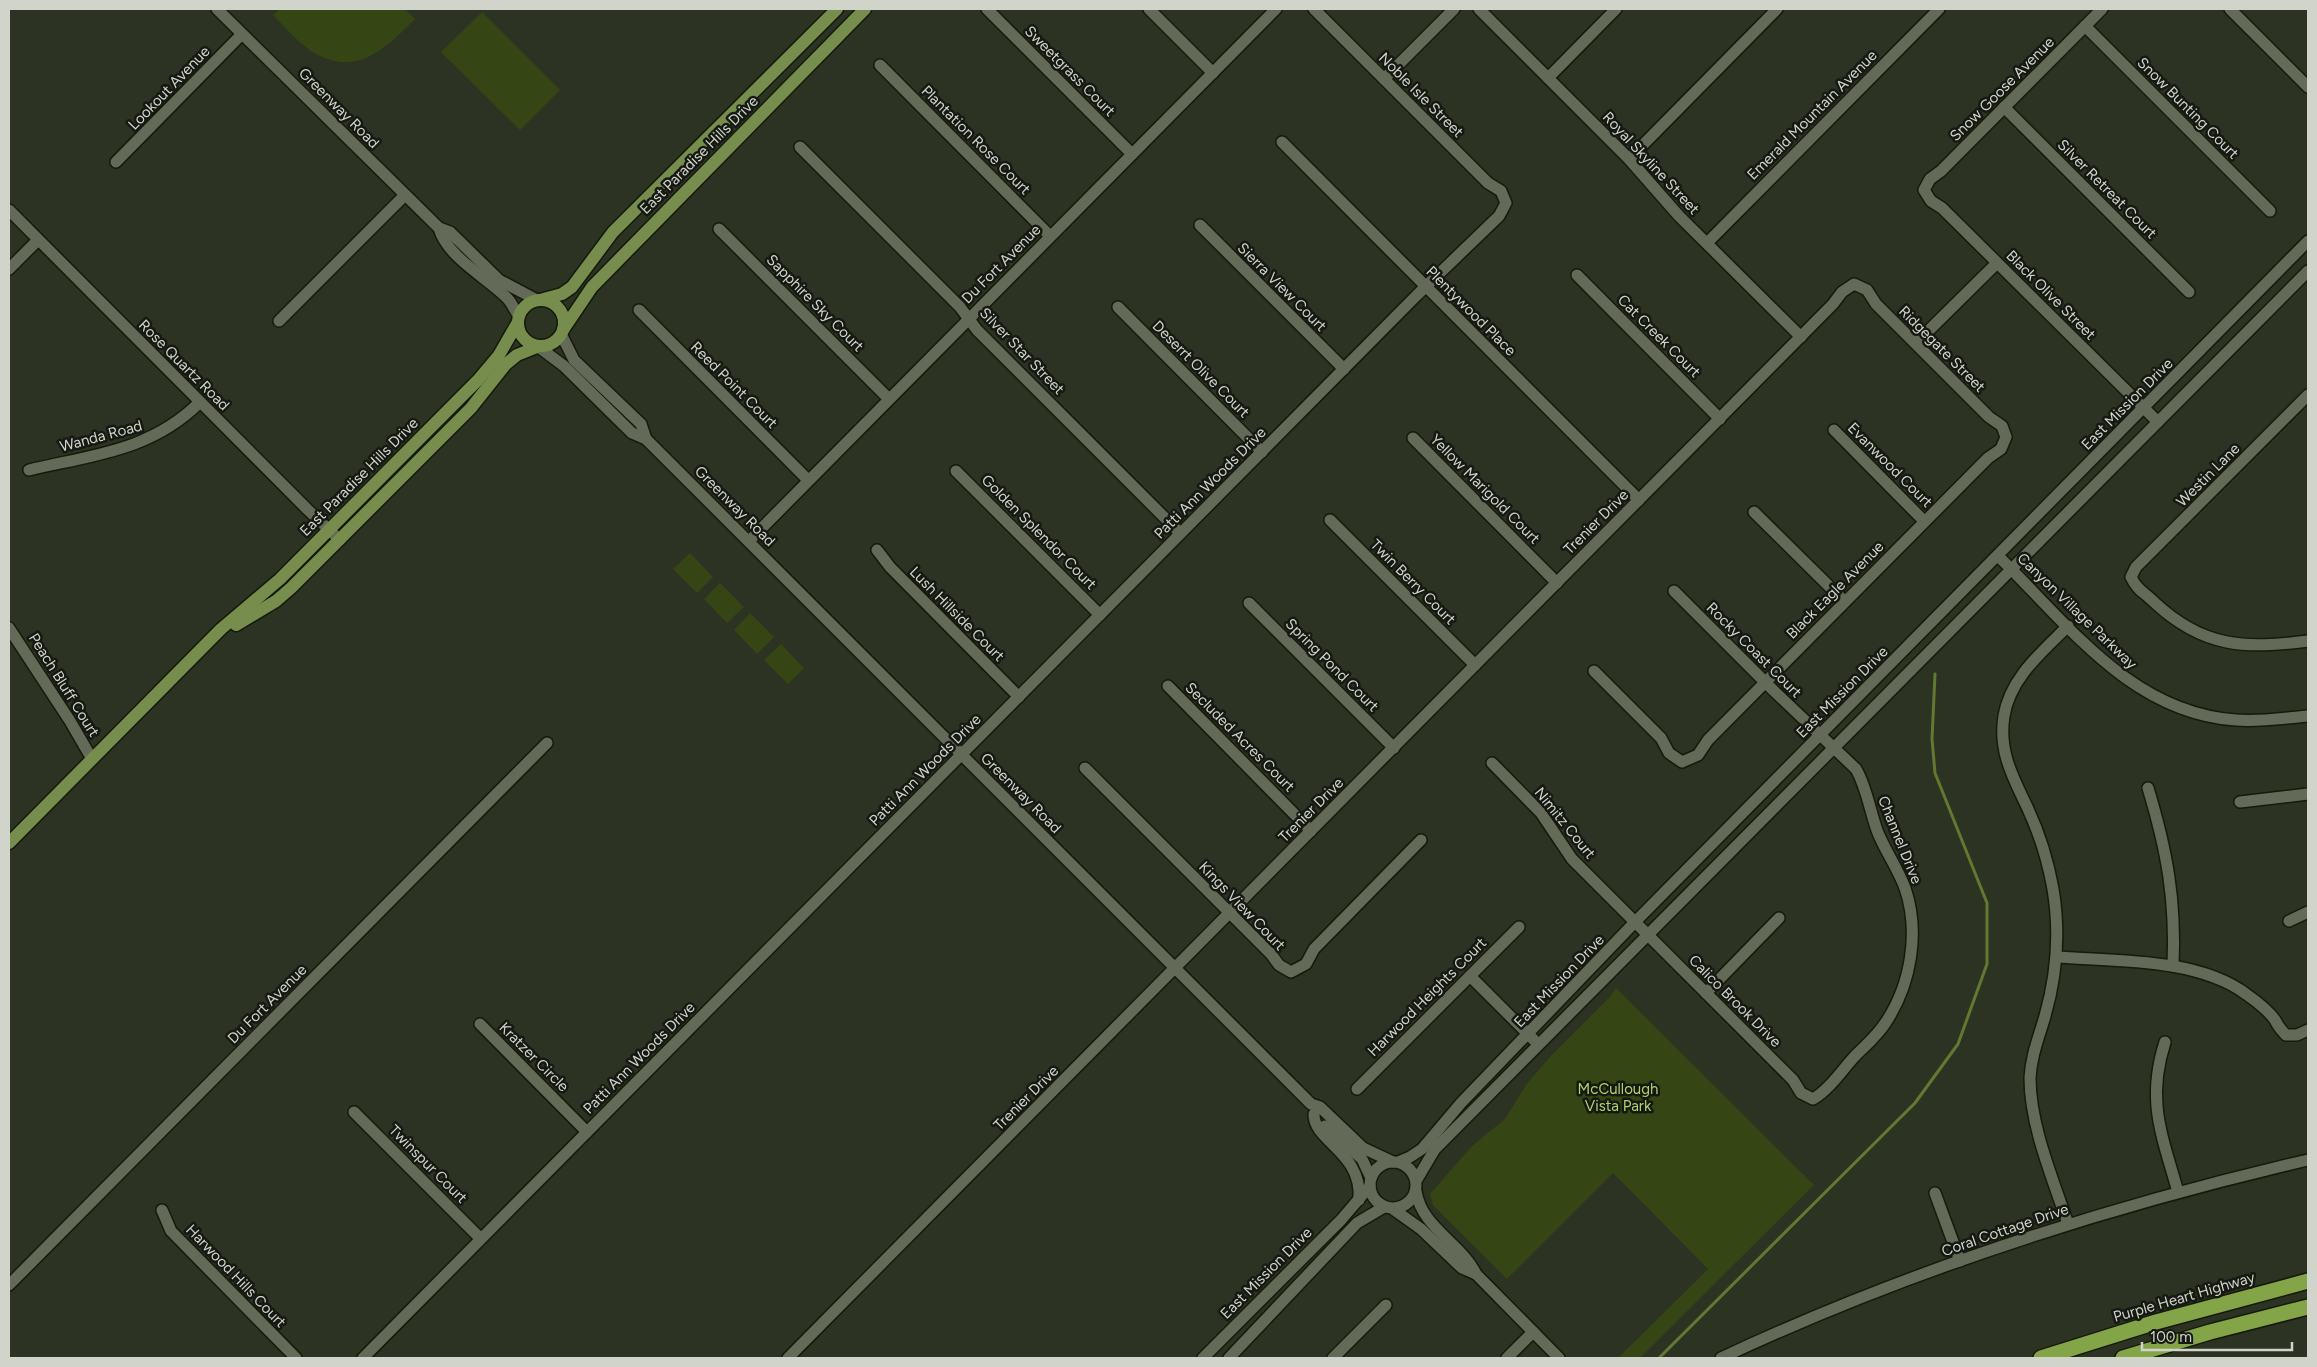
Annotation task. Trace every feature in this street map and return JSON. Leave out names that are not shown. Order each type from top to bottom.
[{"type":"highway","name":"Purple Heart Highway","points":[[2041,1358],[2156,1322],[2308,1281]]},
{"type":"highway","points":[[2123,1358],[2210,1332],[2308,1307]]},
{"type":"main road","name":"East Paradise Hills Drive","points":[[538,300],[562,294],[572,287],[613,232],[837,9]]},
{"type":"main road","name":"East Paradise Hills Drive","points":[[562,332],[592,287],[865,9]]},
{"type":"main road","points":[[538,300],[554,304],[563,315],[562,332],[554,342],[538,347],[526,340],[521,334],[518,319],[526,305],[538,300]]},
{"type":"main road","name":"East Paradise Hills Drive","points":[[9,843],[208,642],[268,590],[488,369],[499,355],[518,319]]},
{"type":"main road","name":"East Paradise Hills Drive","points":[[208,642],[283,596],[480,399],[506,364],[517,355],[538,347]]},
{"type":"street","name":"Greenway Road","points":[[217,9],[439,228],[450,232],[499,280],[538,300]]},
{"type":"street","name":"Sweetgrass Court","points":[[987,9],[1132,154]]},
{"type":"street","points":[[1149,9],[1213,73]]},
{"type":"street","name":"Du Fort Avenue","points":[[749,541],[1276,9]]},
{"type":"street","name":"Noble Isle Street","points":[[1314,9],[1488,183],[1501,191],[1506,203]]},
{"type":"street","points":[[1384,80],[1454,9]]},
{"type":"street","name":"Royal Skyline Street","points":[[1480,9],[1629,159],[1679,216],[1801,337]]},
{"type":"street","points":[[1548,78],[1616,9]]},
{"type":"street","points":[[1629,159],[1777,9]]},
{"type":"street","name":"Emerald Mountain Avenue","points":[[1707,243],[1939,9]]},
{"type":"street","name":"Snow Goose Avenue","points":[[1924,190],[1930,179],[1941,171],[2102,9]]},
{"type":"street","points":[[2230,9],[2308,87]]},
{"type":"street","name":"Snow Bunting Court","points":[[2085,26],[2270,211]]},
{"type":"street","name":"Lookout Avenue","points":[[116,162],[242,34]]},
{"type":"street","name":"Plantation Rose Court","points":[[880,65],[1050,236]]},
{"type":"street","name":"Silver Retreat Court","points":[[2004,107],[2188,292]]},
{"type":"street","name":"Plentywood Place","points":[[1282,142],[1639,500]]},
{"type":"street","name":"Silver Star Street","points":[[800,147],[953,300],[977,330],[1180,534]]},
{"type":"street","name":"Black Olive Street","points":[[1924,190],[1931,200],[1942,208],[2158,422]]},
{"type":"street","points":[[279,321],[405,195]]},
{"type":"street","name":"Patti Ann Woods Drive","points":[[363,1358],[961,754],[1499,216],[1506,203]]},
{"type":"street","name":"Rose Quartz Road","points":[[9,210],[340,540]]},
{"type":"street","name":"Sierra View Court","points":[[1200,225],[1344,370]]},
{"type":"street","name":"Greenway Road","points":[[439,228],[442,238],[471,268],[506,296],[518,319]]},
{"type":"street","name":"Sapphire Sky Court","points":[[719,229],[889,398]]},
{"type":"street","points":[[9,269],[38,240]]},
{"type":"street","name":"East Mission Drive","points":[[1395,1162],[1410,1158],[1422,1149],[1461,1103],[1529,1035],[1635,922],[2308,241]]},
{"type":"street","points":[[1916,343],[1997,263]]},
{"type":"street","name":"East Mission Drive","points":[[1416,1186],[1435,1149],[2308,271]]},
{"type":"street","name":"Cat Creek Court","points":[[1577,275],[1720,419]]},
{"type":"street","name":"Trenier Drive","points":[[788,1358],[1720,419],[1833,304],[1842,292],[1854,284]]},
{"type":"street","name":"Ridgegate Street","points":[[1854,284],[1867,290],[1876,304],[1989,417],[2002,426],[2006,437]]},
{"type":"street","name":"Deserrt Olive Court","points":[[1118,307],[1262,452]]},
{"type":"street","name":"Reed Point Court","points":[[638,310],[808,480]]},
{"type":"street","name":"Greenway Road","points":[[562,332],[574,360],[641,424],[646,439]]},
{"type":"street","name":"Greenway Road","points":[[538,347],[564,366],[632,433],[646,439],[749,541],[1358,1155],[1370,1182]]},
{"type":"street","name":"Westin Lane","points":[[2308,395],[2136,567],[2131,577],[2136,588],[2146,594],[2170,615],[2206,636],[2244,646],[2308,641]]},
{"type":"street","name":"Wanda Road","points":[[29,470],[123,449],[156,436],[180,420],[200,402]]},
{"type":"street","name":"Evanwood Court","points":[[1834,430],[1924,521]]},
{"type":"street","name":"Black Eagle Avenue","points":[[1594,671],[1661,738],[1669,753],[1682,762],[1698,755],[1708,740],[1924,521],[1988,458],[2001,449],[2006,437]]},
{"type":"street","name":"Yellow Marigold Court","points":[[1413,438],[1557,583]]},
{"type":"street","name":"Golden Splendor Court","points":[[956,471],[1100,615]]},
{"type":"street","points":[[1754,512],[1844,602]]},
{"type":"street","name":"Twin Berry Court","points":[[1330,520],[1475,665]]},
{"type":"street","name":"Lush Hillside Court","points":[[877,550],[890,567],[1019,697]]},
{"type":"street","name":"Canyon Village Parkway","points":[[1998,556],[2112,669],[2128,682],[2159,699],[2212,717],[2236,720],[2308,716]]},
{"type":"street","name":"Rocky Coast Court","points":[[1674,591],[1819,736],[1835,748]]},
{"type":"street","name":"Spring Pond Court","points":[[1249,603],[1394,748]]},
{"type":"street","points":[[2068,626],[2021,676],[2006,704],[2002,727],[2008,768],[2034,823],[2047,863],[2056,918],[2057,956],[2045,1016],[2032,1059],[2030,1077],[2037,1127],[2068,1224]]},
{"type":"street","name":"Peach Bluff Court","points":[[9,628],[70,721],[92,759]]},
{"type":"street","name":"Secluded Acres Court","points":[[1168,686],[1311,831]]},
{"type":"street","name":"Du Fort Avenue","points":[[9,1285],[547,744]]},
{"type":"street","name":"Channel Drive","points":[[1813,1099],[1825,1092],[1832,1080],[1886,1022],[1903,988],[1912,942],[1910,912],[1904,888],[1874,823],[1861,779],[1850,762],[1835,748]]},
{"type":"street","name":"Nimitz Court","points":[[1492,763],[1541,813],[1572,859],[1635,922]]},
{"type":"street","name":"Kings View Court","points":[[1085,768],[1271,954],[1279,965],[1291,972],[1306,964],[1314,949],[1421,840]]},
{"type":"street","points":[[2148,788],[2161,832],[2170,873],[2174,910],[2174,966]]},
{"type":"street","points":[[2240,802],[2308,794]]},
{"type":"street","points":[[2289,921],[2308,912]]},
{"type":"street","points":[[1706,993],[1780,918]]},
{"type":"street","name":"Calico Brook Drive","points":[[1635,922],[1793,1080],[1801,1093],[1813,1099]]},
{"type":"street","name":"Harwood Heights Court","points":[[1357,1089],[1519,927]]},
{"type":"street","points":[[2057,956],[2174,966],[2211,975],[2238,988],[2261,1005],[2286,1035],[2297,1035],[2308,1030]]},
{"type":"street","points":[[1470,976],[1539,1045]]},
{"type":"street","name":"Kratzer Circle","points":[[480,1024],[587,1132]]},
{"type":"street","points":[[2165,1042],[2157,1068],[2155,1091],[2160,1126],[2178,1192]]},
{"type":"street","name":"Greenway Road","points":[[1312,1109],[1320,1107],[1363,1148],[1395,1162]]},
{"type":"street","points":[[1312,1109],[1313,1120],[1319,1130],[1347,1158],[1352,1167],[1358,1180],[1359,1200]]},
{"type":"street","name":"Twinspur Court","points":[[354,1112],[480,1238]]},
{"type":"street","name":"Coral Cottage Drive","points":[[1721,1358],[1845,1305],[1960,1261],[2068,1224],[2178,1192],[2308,1160]]},
{"type":"street","points":[[1476,1274],[1462,1268],[1422,1229],[1376,1200],[1370,1182],[1379,1167],[1395,1162],[1408,1167],[1425,1216],[1470,1261],[1476,1274],[1559,1358]]},
{"type":"street","name":"East Mission Drive","points":[[1208,1357],[1341,1220],[1359,1200],[1370,1182]]},
{"type":"street","points":[[1389,1208],[1409,1203],[1416,1186]]},
{"type":"street","points":[[1935,1193],[1960,1261]]},
{"type":"street","name":"East Mission Drive","points":[[1229,1358],[1356,1223],[1389,1208]]},
{"type":"street","name":"Harwood Hills Court","points":[[162,1210],[171,1231],[296,1358]]},
{"type":"street","points":[[1334,1358],[1386,1305]]},
{"type":"street","points":[[1507,1358],[1533,1332]]},
{"type":"green space","points":[[280,9],[405,9],[415,19],[394,40],[371,56],[345,62],[331,60],[316,54],[305,46],[273,15]]},
{"type":"green space","points":[[482,12],[560,90],[520,130],[441,52]]},
{"type":"green space","points":[[690,553],[713,577],[697,593],[673,569]]},
{"type":"green space","points":[[720,583],[744,607],[727,623],[704,599]]},
{"type":"green space","points":[[750,613],[774,637],[757,654],[734,630]]},
{"type":"green space","points":[[781,644],[804,668],[788,684],[764,660]]},
{"type":"green space","name":"McCullough Vista Park","points":[[1616,988],[1814,1185],[1640,1358],[1618,1358],[1708,1269],[1613,1173],[1507,1279],[1433,1205],[1430,1194],[1472,1146],[1505,1119],[1526,1085],[1548,1059],[1608,999]]},
{"type":"waterway","points":[[1659,1358],[1915,1103],[1958,1044],[1987,964],[1987,903],[1935,773],[1932,739],[1935,674]]}]
